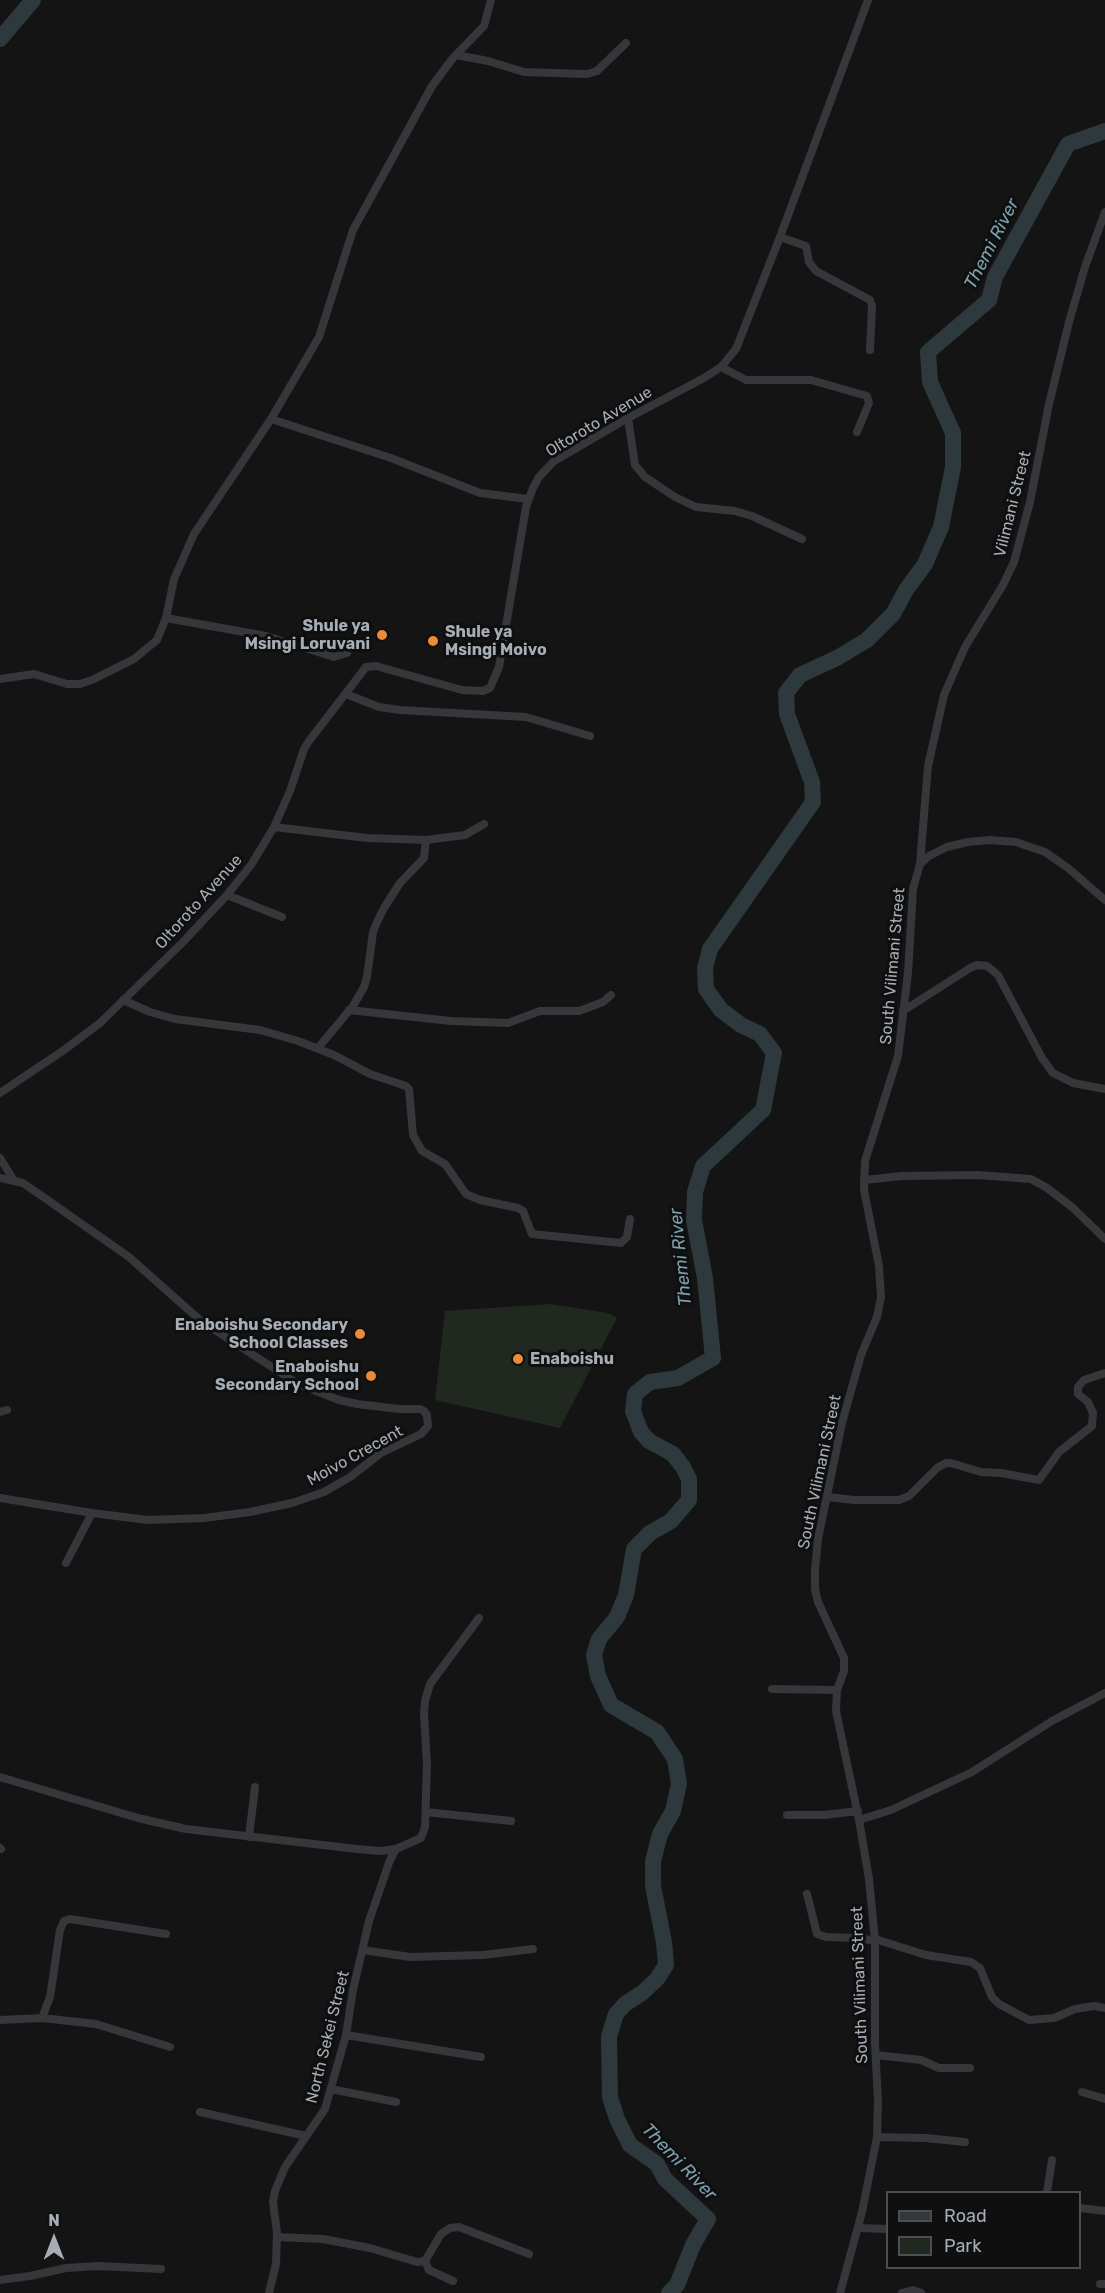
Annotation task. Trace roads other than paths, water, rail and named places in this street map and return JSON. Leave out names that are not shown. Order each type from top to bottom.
[{"type":"street","points":[[0,679],[34,674],[67,684],[80,684],[134,659],[157,640],[166,618],[174,579],[194,534],[271,419],[324,326],[353,230],[432,86],[456,55],[484,26],[491,0]]},
{"type":"street","name":"Oltoroto Avenue","points":[[1,1092],[84,1035],[183,942],[227,895],[251,865],[274,827],[290,792],[304,749],[361,672],[370,666],[462,690],[483,692],[490,688],[500,667],[528,499],[539,477],[554,461],[721,367],[736,349],[868,0]]},
{"type":"street","points":[[456,55],[488,61],[524,72],[587,74],[597,71],[626,43]]},
{"type":"street","name":"Vilimani Street","points":[[920,864],[928,766],[944,696],[965,647],[1003,585],[1014,562],[1030,502],[1049,404],[1069,322],[1085,267],[1105,212]]},
{"type":"street","points":[[780,237],[806,246],[809,262],[816,271],[870,300],[872,306],[870,350]]},
{"type":"street","points":[[721,367],[746,380],[811,380],[867,396],[869,403],[857,432]]},
{"type":"street","points":[[628,418],[635,465],[645,477],[675,497],[696,507],[735,510],[802,539]]},
{"type":"street","points":[[271,419],[391,459],[480,493],[528,499]]},
{"type":"street","points":[[166,618],[266,636],[334,657],[347,653]]},
{"type":"street","points":[[345,694],[379,707],[400,710],[526,717],[590,736]]},
{"type":"street","points":[[274,827],[367,838],[426,840],[465,835],[484,824]]},
{"type":"street","points":[[318,1048],[349,1010],[367,977],[377,922],[400,884],[424,858],[426,840]]},
{"type":"street","points":[[920,864],[929,856],[947,847],[968,842],[1016,842],[1045,852],[1068,868],[1105,900]]},
{"type":"street","name":"South Vilimani Street","points":[[840,2293],[875,2157],[877,2137],[875,1940],[859,1815],[837,1722],[835,1702],[844,1671],[844,1658],[824,1618],[814,1579],[826,1497],[845,1412],[861,1355],[877,1317],[880,1297],[879,1266],[864,1180],[873,1132],[898,1056],[908,973],[913,889],[920,864]]},
{"type":"street","points":[[227,895],[282,917]]},
{"type":"street","points":[[903,1011],[970,968],[987,966],[998,975],[1042,1058],[1053,1073],[1073,1083],[1105,1089]]},
{"type":"street","points":[[349,1010],[442,1020],[508,1023],[540,1011],[579,1011],[603,1002],[611,996]]},
{"type":"street","points":[[123,1000],[150,1012],[175,1019],[260,1030],[318,1048],[370,1074],[406,1086],[409,1089],[413,1135],[422,1151],[442,1161],[466,1194],[523,1211],[532,1234],[621,1243],[627,1237],[630,1219]]},
{"type":"street","points":[[0,1158],[12,1179]]},
{"type":"street","points":[[864,1180],[902,1176],[977,1174],[1031,1179],[1072,1207],[1105,1239]]},
{"type":"street","name":"Moivo Crecent","points":[[0,1178],[23,1183],[129,1257],[201,1321],[298,1384],[339,1400],[374,1407],[420,1409],[427,1415],[428,1426],[421,1434],[381,1453],[350,1477],[324,1492],[292,1503],[250,1512],[170,1521],[92,1514],[0,1498]]},
{"type":"street","points":[[826,1497],[854,1500],[899,1500],[909,1496],[945,1463],[981,1472],[1039,1480],[1059,1452],[1092,1426],[1094,1417],[1091,1407],[1078,1394],[1080,1382],[1105,1373]]},
{"type":"street","points":[[66,1563],[92,1514]]},
{"type":"street","points":[[0,1777],[138,1818],[186,1829],[381,1851],[396,1850],[421,1838],[425,1827],[425,1701],[430,1684],[479,1618]]},
{"type":"street","points":[[772,1689],[837,1690]]},
{"type":"street","points":[[787,1815],[859,1815],[891,1810],[972,1772],[1052,1721],[1105,1693]]},
{"type":"street","points":[[249,1836],[255,1787]]},
{"type":"street","points":[[426,1812],[511,1821]]},
{"type":"street","name":"North Sekei Street","points":[[269,2293],[276,2264],[273,2202],[275,2191],[285,2167],[320,2118],[331,2089],[371,1914],[390,1860],[396,1850]]},
{"type":"street","points":[[807,1894],[817,1934],[826,1937],[875,1940],[926,1955],[971,1962],[980,1968],[988,1991],[999,2004],[1029,2020],[1054,2018],[1075,2009],[1094,2006],[1105,2008]]},
{"type":"street","points":[[42,2018],[50,1997],[60,1930],[64,1922],[70,1919],[166,1934]]},
{"type":"street","points":[[363,1950],[410,1957],[483,1955],[533,1949]]},
{"type":"street","points":[[0,2020],[42,2018],[96,2024],[170,2047]]},
{"type":"street","points":[[345,2035],[481,2057]]},
{"type":"street","points":[[876,2055],[921,2060],[939,2068],[970,2068]]},
{"type":"street","points":[[331,2089],[396,2102]]},
{"type":"street","points":[[1082,2092],[1105,2099]]},
{"type":"street","points":[[200,2112],[306,2136]]},
{"type":"street","points":[[877,2137],[965,2142]]},
{"type":"street","points":[[1047,2191],[1052,2160]]},
{"type":"street","points":[[1081,2208],[1105,2211]]},
{"type":"street","points":[[425,2261],[441,2234],[450,2228],[459,2227],[530,2254]]},
{"type":"street","points":[[858,2228],[886,2229]]},
{"type":"street","points":[[276,2236],[323,2239],[370,2248],[417,2262],[425,2261]]},
{"type":"street","points":[[425,2261],[429,2270],[453,2281]]},
{"type":"street","points":[[0,2280],[66,2268],[98,2266],[161,2269]]},
{"type":"street","points":[[902,2293],[912,2290],[921,2293]]},
{"type":"waterway","points":[[0,39],[33,0]]},
{"type":"waterway","name":"Themi River","points":[[669,2293],[677,2285],[693,2245],[708,2219],[665,2179],[657,2164],[630,2145],[617,2119],[610,2097],[609,2036],[616,2014],[657,1979],[666,1965],[653,1886],[653,1861],[660,1834],[673,1811],[679,1784],[675,1759],[657,1732],[611,1705],[598,1676],[594,1655],[599,1639],[617,1617],[626,1595],[634,1549],[650,1533],[671,1521],[689,1500],[689,1479],[683,1467],[673,1454],[649,1441],[641,1432],[633,1411],[635,1394],[650,1382],[678,1378],[713,1358],[705,1278],[694,1220],[695,1192],[703,1166],[763,1110],[774,1053],[760,1034],[741,1025],[721,1010],[706,989],[705,968],[710,949],[813,802],[812,782],[787,714],[786,693],[800,675],[837,658],[867,640],[893,614],[906,590],[925,564],[941,527],[953,467],[953,433],[930,382],[928,352],[989,300],[995,277],[1068,144],[1105,131]]},
{"type":"place","name":"Shule ya Msingi Loruvani","points":[[382,635]]},
{"type":"place","name":"Shule ya Msingi Moivo","points":[[433,641]]},
{"type":"place","name":"Enaboishu Secondary School Classes","points":[[360,1334]]},
{"type":"place","name":"Enaboishu","points":[[518,1359]]},
{"type":"place","name":"Enaboishu Secondary School","points":[[371,1376]]}]
